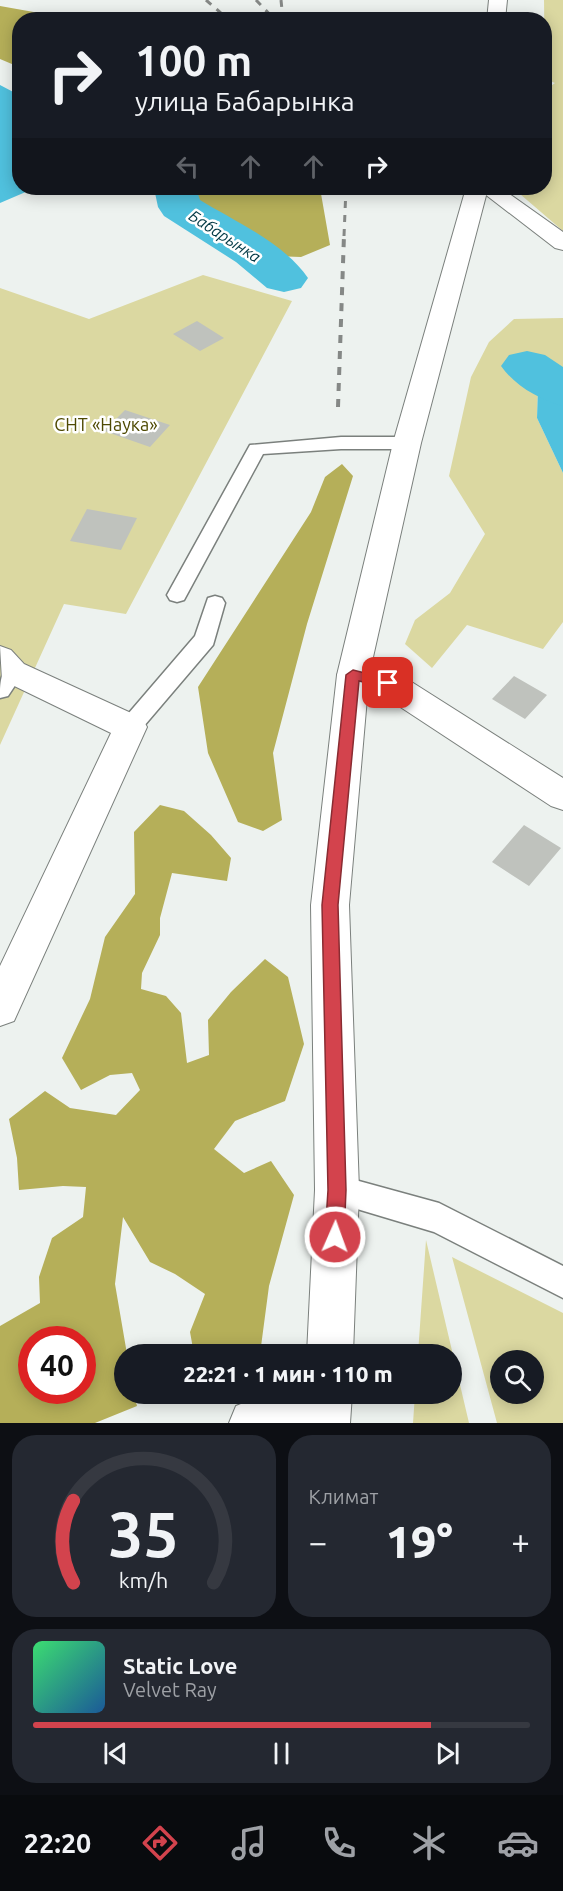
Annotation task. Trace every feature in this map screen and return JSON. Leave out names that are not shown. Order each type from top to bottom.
[{"type":"street","points":[[330,1344],[337,1190],[330,905],[353,675],[407,443],[475,195]]},
{"type":"street","points":[[498,195],[563,243]]},
{"type":"street","points":[[0,1008],[130,726],[4,673]]},
{"type":"street","points":[[353,675],[388,683],[563,796]]},
{"type":"street","points":[[253,1423],[327,1408]]},
{"type":"lane","points":[[177,595],[257,449],[340,443],[407,443]]},
{"type":"lane","points":[[130,726],[205,639],[215,603]]},
{"type":"lane","points":[[337,1190],[439,1218],[563,1283]]},
{"type":"green space","points":[[544,0],[563,0],[563,231],[521,195],[552,195],[552,85],[555,83],[552,82],[552,12],[544,12]]},
{"type":"green space","name":"СНТ «Наука»","points":[[203,275],[292,301],[126,614],[64,604],[0,745],[0,288],[89,319]]},
{"type":"green space","points":[[563,318],[563,379],[538,388],[537,418],[563,473],[563,622],[543,649],[467,625],[432,668],[405,644],[415,620],[450,593],[485,534],[449,476],[471,377],[489,342],[514,319]]},
{"type":"green space","points":[[426,1240],[450,1344],[419,1344]]},
{"type":"green space","points":[[452,1257],[563,1313],[563,1423],[497,1423],[492,1404],[544,1404],[544,1350],[490,1350],[490,1397]]},
{"type":"green space","points":[[462,1393],[469,1423],[413,1423],[414,1404],[462,1404]]},
{"type":"shaded area","points":[[0,6],[34,12],[12,12],[12,64],[0,59]]},
{"type":"shaded area","points":[[187,195],[321,195],[330,245],[301,257],[273,256],[190,206]]},
{"type":"shaded area","points":[[342,464],[353,476],[307,624],[273,753],[282,820],[263,831],[238,822],[208,753],[198,687],[311,512],[325,477]]},
{"type":"shaded area","points":[[160,805],[184,811],[211,835],[231,858],[227,881],[172,873],[160,918],[160,935],[142,973],[141,989],[166,996],[181,1013],[187,1063],[209,1055],[208,1020],[231,992],[265,959],[288,977],[304,1044],[285,1101],[235,1121],[214,1149],[244,1173],[271,1161],[294,1195],[269,1286],[261,1344],[192,1344],[190,1332],[205,1294],[175,1274],[150,1262],[123,1217],[115,1284],[125,1344],[114,1344],[114,1404],[136,1404],[137,1406],[95,1423],[0,1423],[0,1326],[40,1303],[39,1277],[52,1238],[83,1217],[86,1187],[63,1186],[19,1190],[17,1158],[9,1119],[45,1091],[70,1108],[116,1115],[140,1090],[132,1073],[110,1075],[81,1090],[62,1058],[90,999],[105,937],[135,894],[134,832]]},
{"type":"water","points":[[0,85],[12,91],[12,195],[19,195],[0,203]]},
{"type":"water","points":[[563,379],[563,473],[537,418],[538,388]]},
{"type":"building","points":[[197,321],[224,338],[200,351],[173,334]]},
{"type":"building","points":[[125,410],[170,425],[150,447],[104,431]]},
{"type":"building","points":[[87,509],[137,518],[121,550],[70,541]]},
{"type":"building","points":[[514,676],[547,695],[525,719],[492,699]]},
{"type":"building","points":[[524,825],[561,848],[529,886],[492,862]]},
{"type":"waterway","name":"Бабарынка","points":[[177,195],[180,207],[252,252],[284,278]]},
{"type":"waterway","name":"Бабарынка","points":[[527,366],[563,390]]},
{"type":"railway","points":[[206,0],[220,12]]},
{"type":"railway","points":[[256,0],[267,12]]},
{"type":"railway","points":[[281,0],[282,12]]},
{"type":"railway","points":[[344,236],[346,195]]},
{"type":"railway","points":[[338,407],[344,235]]},
{"type":"route","points":[[335,1237],[337,1190],[330,905],[353,675],[388,683]]}]
